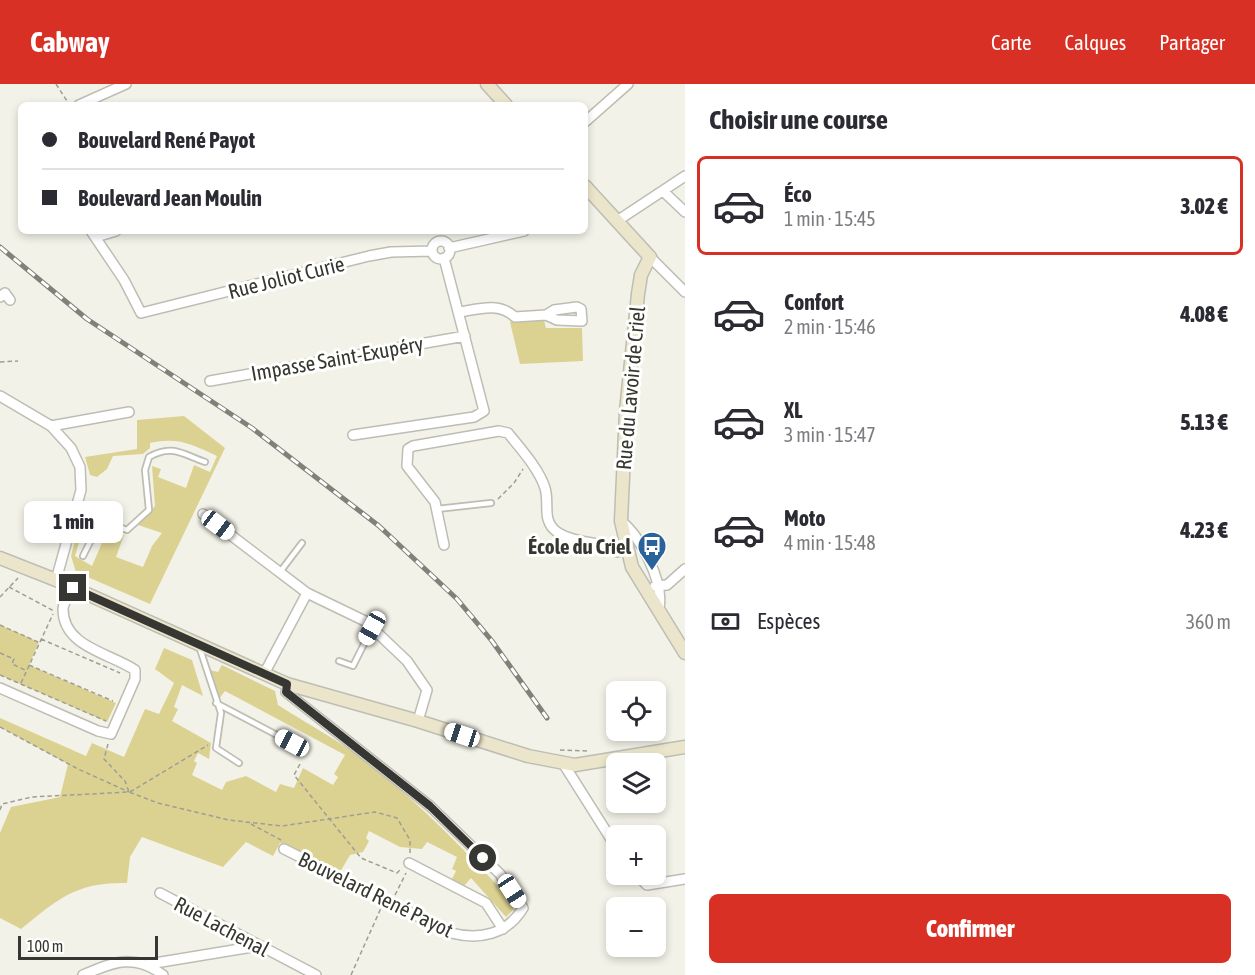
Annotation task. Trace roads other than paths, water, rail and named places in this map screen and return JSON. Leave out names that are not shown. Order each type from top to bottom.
[{"type":"street","points":[[87,102],[126,84]]},
{"type":"street","points":[[487,84],[503,102]]},
{"type":"street","points":[[588,119],[628,84]]},
{"type":"street","points":[[616,221],[685,176]]},
{"type":"street","points":[[588,190],[685,292]]},
{"type":"street","points":[[663,190],[685,212]]},
{"type":"street","name":"Rue Joliot Curie","points":[[93,234],[124,280],[141,313],[369,256],[391,252],[432,250]]},
{"type":"street","points":[[438,234],[439,242]]},
{"type":"street","points":[[449,248],[511,234]]},
{"type":"street","points":[[439,242],[445,243],[449,248]]},
{"type":"street","points":[[439,242],[432,250],[436,257],[444,258]]},
{"type":"street","points":[[353,435],[481,414],[484,411],[460,312],[444,258],[449,248]]},
{"type":"street","name":"Rue du Lavoir de Criel","points":[[650,257],[641,275],[638,294],[626,411],[621,521],[626,549],[644,589],[659,608],[685,653]]},
{"type":"street","points":[[460,312],[494,306],[508,311],[515,317],[546,315]]},
{"type":"street","name":"Impasse Saint-Exupéry","points":[[210,381],[465,336]]},
{"type":"street","points":[[0,396],[51,426],[71,448],[80,467],[81,490],[56,579]]},
{"type":"street","points":[[51,426],[129,412]]},
{"type":"street","points":[[444,545],[437,509],[431,495],[407,466],[408,449],[413,446],[499,431],[508,433],[545,487],[547,519],[551,527],[559,534],[611,547],[617,552],[626,549]]},
{"type":"street","points":[[202,514],[307,592],[366,621],[408,661],[427,690],[418,721]]},
{"type":"street","name":"Rue du Lavoir de Criel","points":[[621,521],[634,532],[658,585],[659,608]]},
{"type":"street","points":[[0,558],[56,579],[287,684],[418,721],[528,756],[575,765],[685,747]]},
{"type":"street","points":[[644,589],[668,585],[685,569]]},
{"type":"street","points":[[0,688],[98,731],[113,729],[135,679],[135,670],[72,638],[66,625],[63,608],[73,588]]},
{"type":"street","points":[[264,674],[307,592]]},
{"type":"street","points":[[287,684],[286,692],[296,702],[325,721],[430,806],[500,874],[523,908],[517,919],[503,929]]},
{"type":"street","points":[[562,764],[606,832]]},
{"type":"street","name":"Bouvelard René Payot","points":[[284,849],[451,933],[472,938],[503,929],[486,903],[410,863]]},
{"type":"street","points":[[666,882],[685,879]]},
{"type":"street","name":"Rue Lachenal","points":[[160,893],[316,975]]},
{"type":"street","points":[[83,975],[116,961],[149,964],[258,946]]},
{"type":"street","points":[[149,964],[163,975]]},
{"type":"lane","points":[[74,510],[127,530],[149,510],[146,470],[149,457],[163,450],[205,462]]},
{"type":"lane","points":[[437,509],[492,503]]},
{"type":"lane","points":[[84,556],[101,520]]},
{"type":"lane","points":[[280,572],[302,543]]},
{"type":"lane","points":[[339,661],[353,666],[372,628]]},
{"type":"lane","points":[[199,644],[221,713],[216,748],[218,752],[239,763]]},
{"type":"lane","points":[[216,703],[292,743]]},
{"type":"railway","points":[[0,247],[87,319],[252,428],[379,526],[457,599],[492,641],[547,718]]},
{"type":"place","name":"École du Criel","points":[[652,572]]}]
